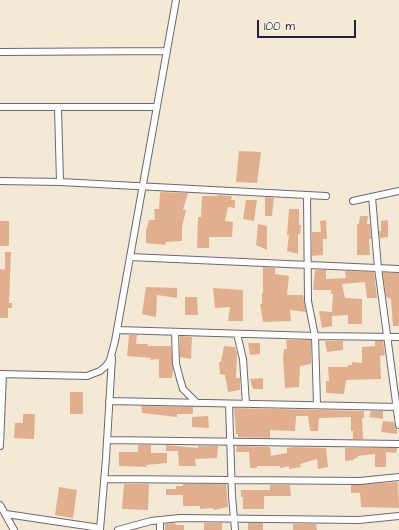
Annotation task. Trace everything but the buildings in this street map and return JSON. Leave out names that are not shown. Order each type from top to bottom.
[{"type":"street","points":[[6,514],[100,529],[105,479],[112,354],[176,0]]},
{"type":"street","points":[[0,52],[167,50]]},
{"type":"street","points":[[0,108],[156,107]]},
{"type":"street","points":[[58,108],[60,182]]},
{"type":"street","points":[[0,181],[60,182],[326,196]]},
{"type":"street","points":[[353,201],[399,191]]},
{"type":"street","points":[[307,195],[308,301],[315,336],[317,405]]},
{"type":"street","points":[[372,197],[378,268],[398,407],[399,425]]},
{"type":"street","points":[[130,257],[399,269]]},
{"type":"street","points":[[117,330],[399,337]]},
{"type":"street","points":[[176,332],[176,364],[183,389],[197,403]]},
{"type":"street","points":[[237,334],[243,359],[246,404]]},
{"type":"street","points":[[0,446],[1,374],[87,376],[100,371],[106,366],[112,354]]},
{"type":"street","points":[[178,402],[183,389]]},
{"type":"street","points":[[109,401],[398,407]]},
{"type":"street","points":[[229,404],[233,519],[235,530]]},
{"type":"street","points":[[107,440],[399,444]]},
{"type":"street","points":[[105,479],[360,481],[399,477]]},
{"type":"street","points":[[0,505],[14,530]]},
{"type":"street","points":[[118,530],[160,520],[180,518],[359,520],[399,516]]},
{"type":"street","points":[[160,520],[160,530]]}]
